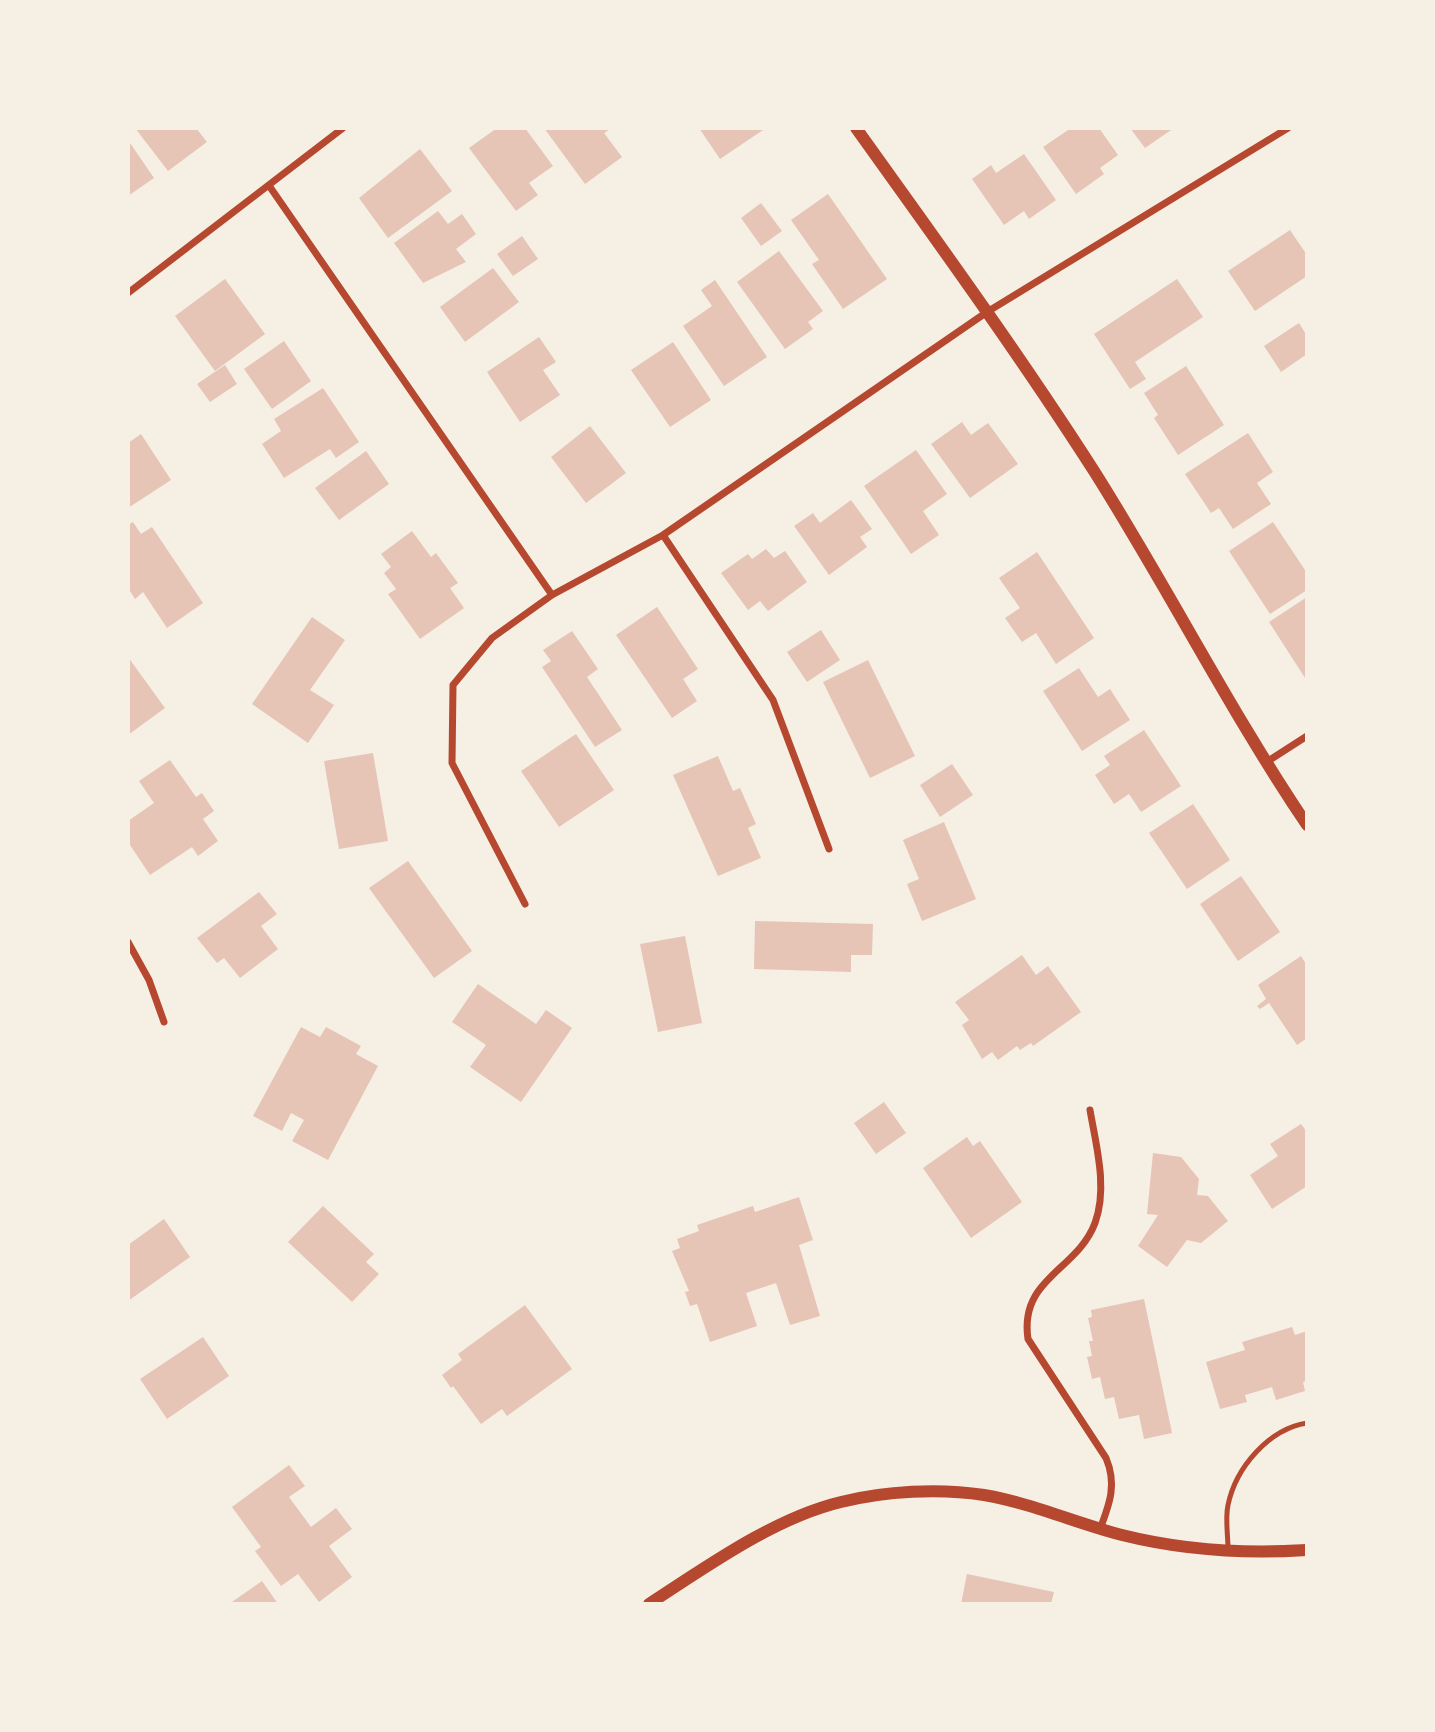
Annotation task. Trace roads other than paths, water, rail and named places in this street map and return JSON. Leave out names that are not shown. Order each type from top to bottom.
[{"type":"street","points":[[129,288],[270,187],[343,128]]},
{"type":"street","points":[[856,128],[987,312],[1095,473],[1265,763],[1307,825]]},
{"type":"street","points":[[524,904],[452,763],[453,685],[492,638],[552,595],[663,535],[987,312],[1288,128]]},
{"type":"street","points":[[270,187],[552,595]]},
{"type":"street","points":[[663,535],[773,699],[829,849]]},
{"type":"street","points":[[1265,763],[1307,736]]},
{"type":"street","points":[[128,942],[149,980],[164,1022]]},
{"type":"street","points":[[1090,1110],[1101,1181],[1095,1223],[1079,1249],[1034,1295],[1025,1321],[1028,1339],[1106,1458],[1113,1473],[1114,1488],[1100,1529]]},
{"type":"street","points":[[649,1604],[712,1563],[799,1517],[840,1502],[901,1491],[983,1495],[1124,1536],[1228,1551],[1307,1550]]},
{"type":"lane","points":[[1228,1551],[1227,1506],[1255,1452],[1270,1437],[1293,1426],[1307,1423]]}]
